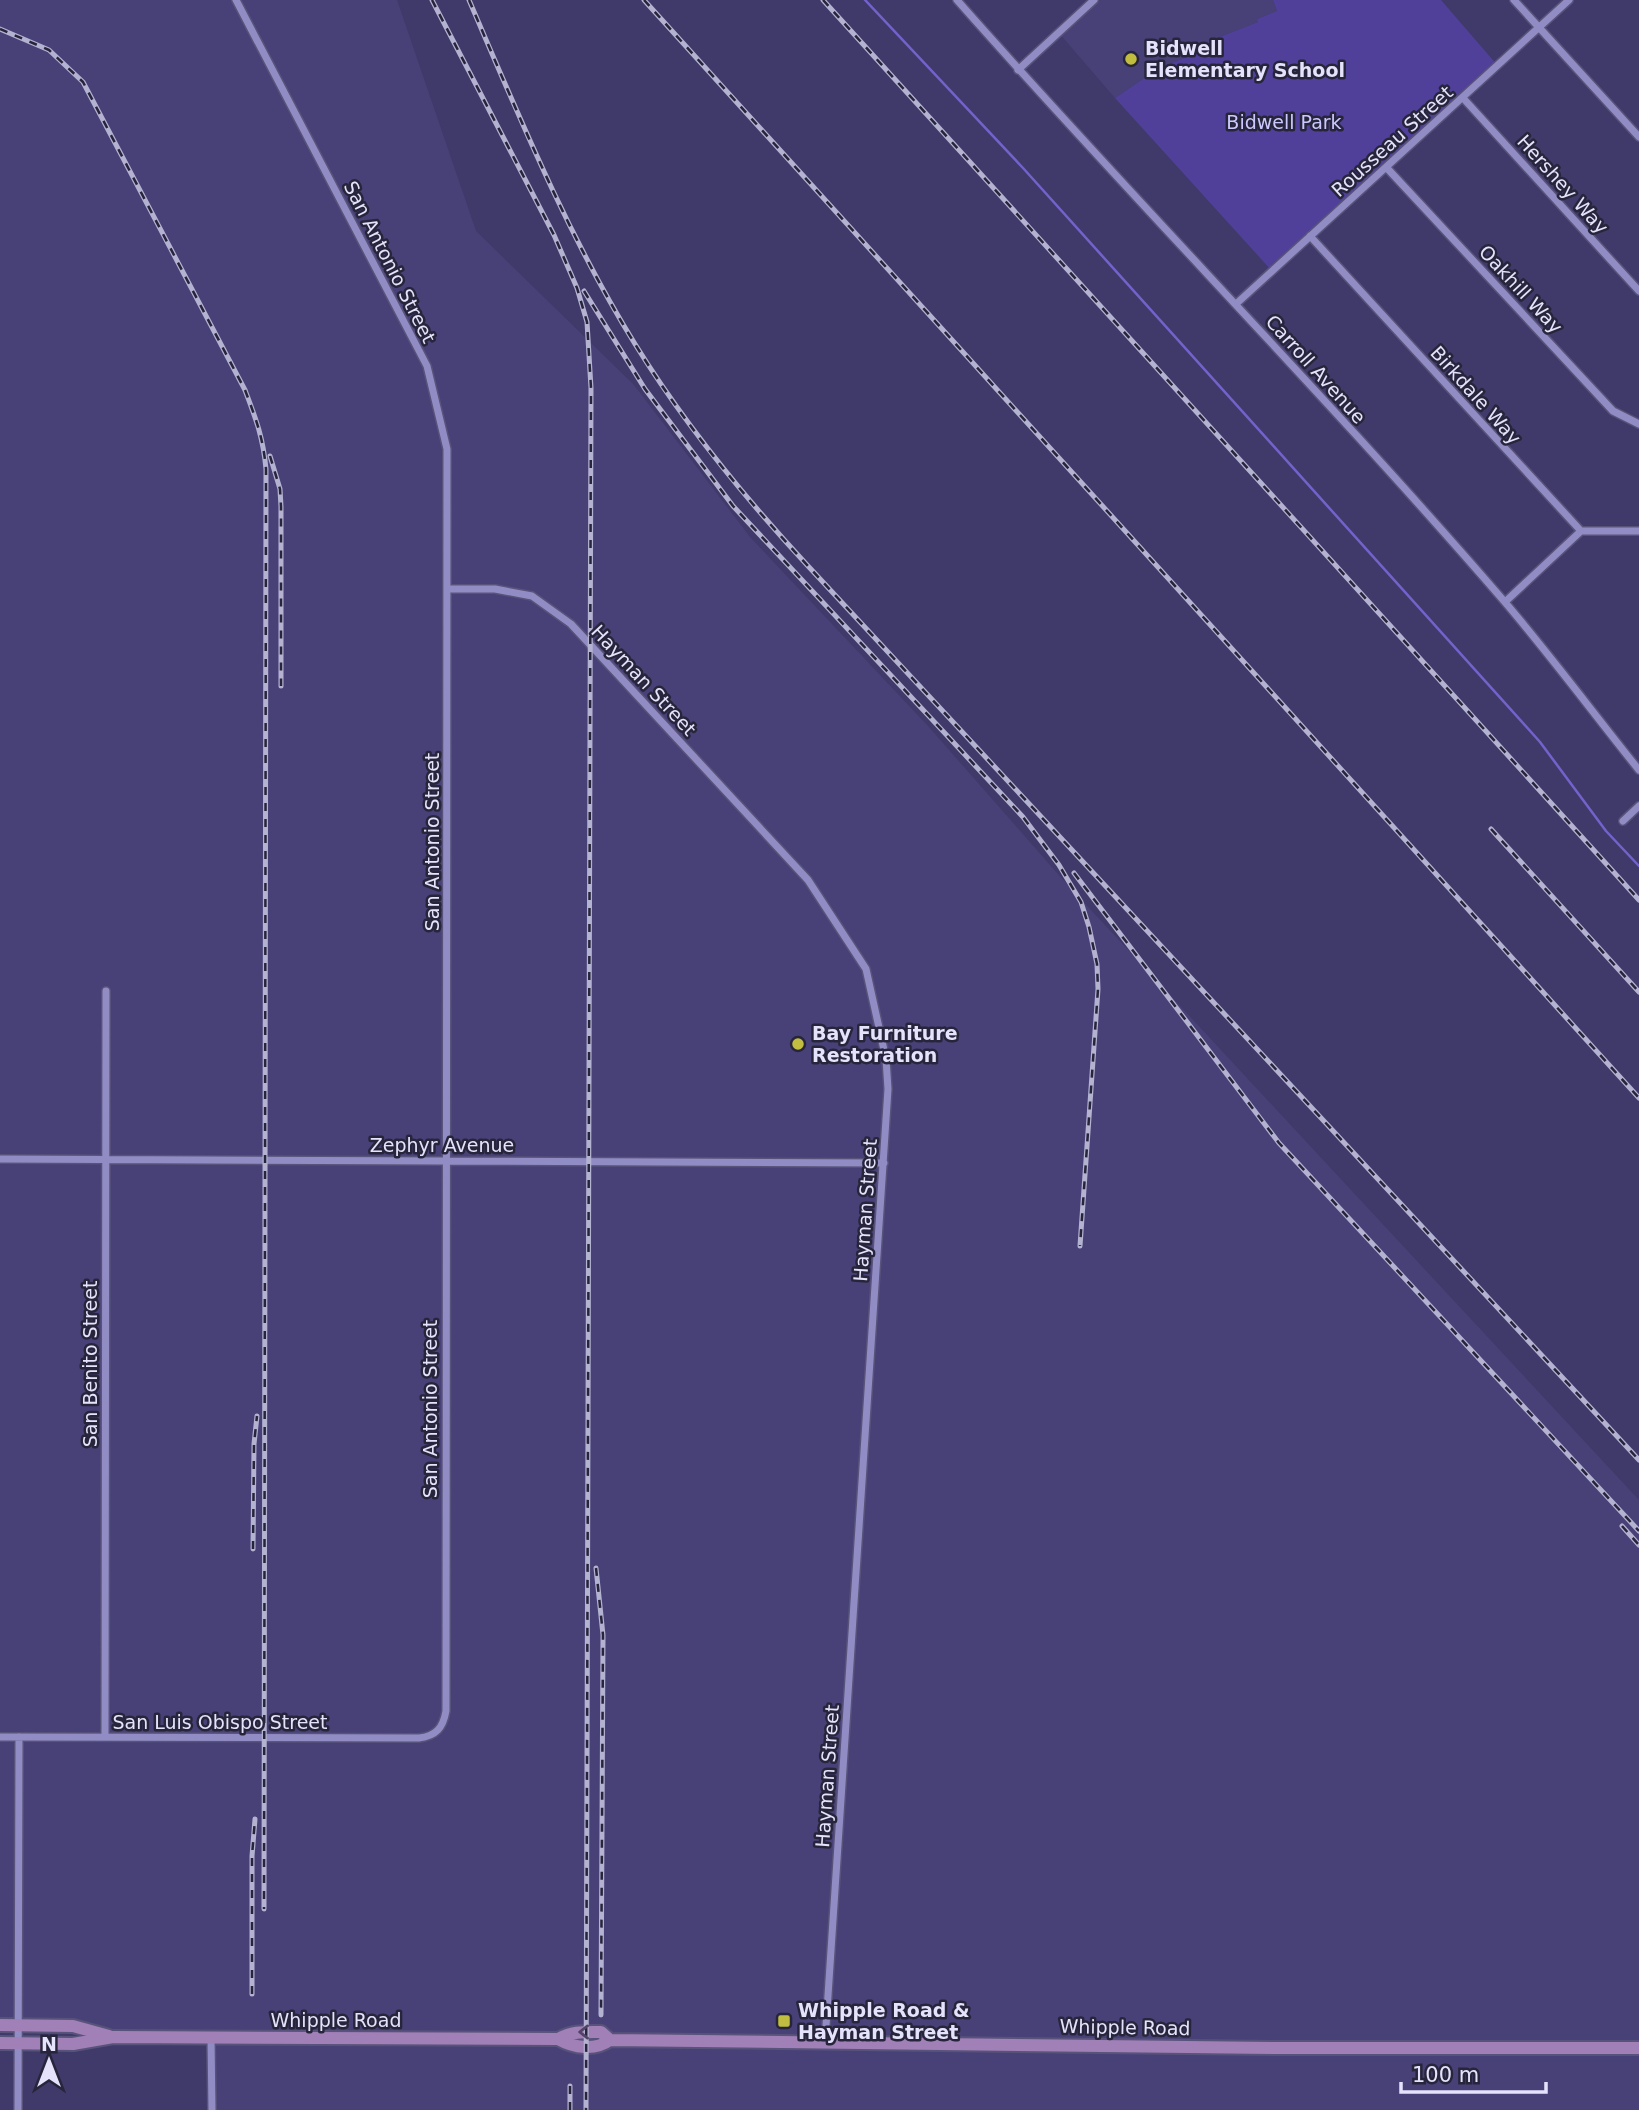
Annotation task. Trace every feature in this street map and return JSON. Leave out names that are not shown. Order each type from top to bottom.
[{"type":"main road","name":"Whipple Road","points":[[0,2025],[73,2026],[113,2037]]},
{"type":"main road","name":"Whipple Road","points":[[0,2043],[73,2044],[113,2037],[558,2039],[571,2046],[593,2047],[601,2047],[610,2040],[1273,2048],[1639,2048]]},
{"type":"street","name":"San Antonio Street","points":[[236,0],[426,366],[447,449],[449,589],[446,1711],[444,1723],[438,1732]]},
{"type":"street","name":"Carroll Avenue","points":[[957,0],[1505,602],[1639,770]]},
{"type":"street","points":[[1018,70],[1094,0]]},
{"type":"street","points":[[1514,0],[1639,137]]},
{"type":"street","name":"Rousseau Street","points":[[1236,304],[1569,0]]},
{"type":"street","name":"Hershey Way","points":[[1463,98],[1639,291]]},
{"type":"street","name":"Oakhill Way","points":[[1386,167],[1613,411],[1639,424]]},
{"type":"street","name":"Birkdale Way","points":[[1310,236],[1581,531]]},
{"type":"street","points":[[1505,602],[1581,531],[1639,531]]},
{"type":"street","name":"Hayman Street","points":[[449,589],[495,589],[532,596],[571,624],[808,880],[866,969],[886,1059],[888,1089],[825,2042]]},
{"type":"street","points":[[1623,821],[1639,806]]},
{"type":"street","name":"San Benito Street","points":[[106,991],[106,1737]]},
{"type":"street","name":"Zephyr Avenue","points":[[0,1159],[884,1163]]},
{"type":"street","name":"San Luis Obispo Street","points":[[0,1737],[419,1738],[438,1732]]},
{"type":"street","points":[[18,2110],[19,1737]]},
{"type":"street","points":[[211,2039],[212,2110]]},
{"type":"shaded area","points":[[0,0],[397,0],[476,231],[634,385],[750,537],[928,726],[1064,881],[1639,1500],[1639,2110],[212,2110],[211,2039],[113,2037],[73,2026],[0,2025]]},
{"type":"shaded area","name":"Bidwell Elementary School","points":[[1094,0],[1273,0],[1277,11],[1257,19],[1258,22],[1212,40],[1215,46],[1147,73],[1143,79],[1115,98],[1059,33]]},
{"type":"green space","name":"Bidwell Park","points":[[1273,0],[1441,0],[1498,66],[1272,271],[1115,98],[1143,79],[1147,73],[1214,46],[1212,40],[1258,22],[1257,19],[1277,11]]},
{"type":"waterway","points":[[865,0],[1023,168],[1540,742],[1606,831],[1639,866]]},
{"type":"railway","points":[[432,0],[554,235],[577,288],[587,322],[591,388],[586,2110]]},
{"type":"railway","points":[[469,0],[546,175],[588,261],[654,374],[716,460],[808,566],[1639,1460]]},
{"type":"railway","points":[[644,0],[1639,1098]]},
{"type":"railway","points":[[823,0],[1639,900]]},
{"type":"railway","points":[[0,29],[49,50],[83,82],[245,390],[265,458],[264,1909]]},
{"type":"railway","points":[[584,291],[645,389],[733,506],[1023,817],[1059,865],[1081,902],[1097,964],[1098,989],[1080,1246]]},
{"type":"railway","points":[[270,456],[280,489],[281,507],[281,686]]},
{"type":"railway","points":[[1491,829],[1639,992]]},
{"type":"railway","points":[[1074,873],[1279,1143],[1639,1531]]},
{"type":"railway","points":[[253,1549],[254,1444],[257,1416]]},
{"type":"railway","points":[[1622,1526],[1639,1545]]},
{"type":"railway","points":[[596,1568],[603,1635],[601,2015]]},
{"type":"railway","points":[[252,1994],[252,1856],[255,1819]]},
{"type":"railway","points":[[570,2086],[570,2110]]},
{"type":"place","name":"Bidwell Elementary School","points":[[1131,59]]},
{"type":"place","name":"Bay Furniture Restoration","points":[[798,1044]]},
{"type":"place","name":"Whipple Road & Hayman Street","points":[[784,2021]]}]
